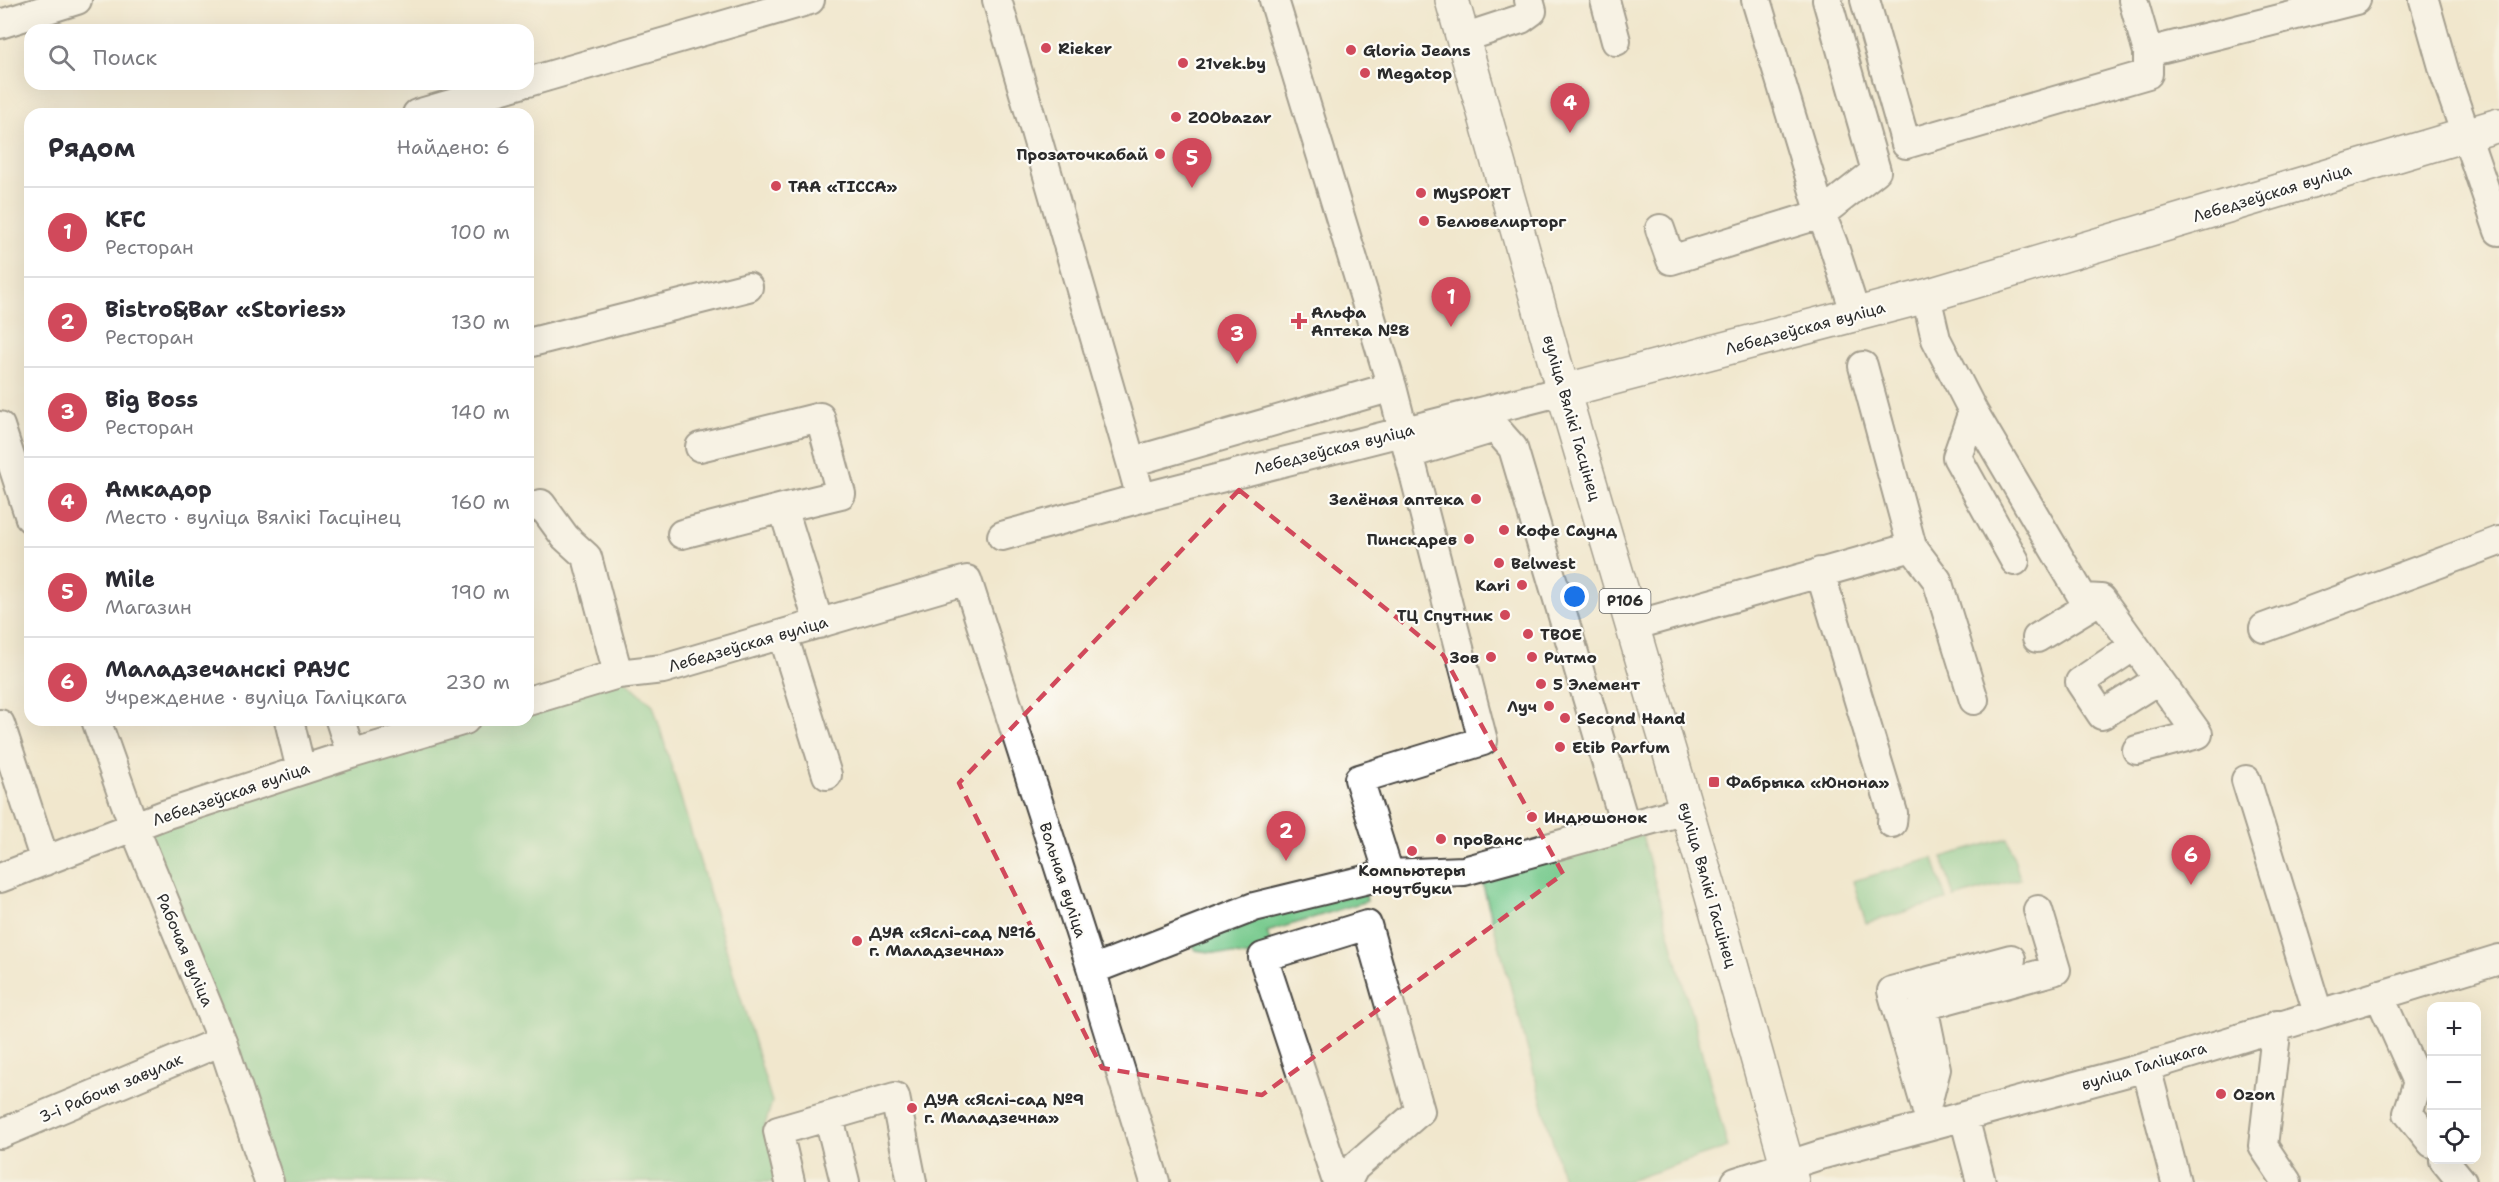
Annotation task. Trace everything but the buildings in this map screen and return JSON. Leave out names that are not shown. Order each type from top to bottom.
[{"type":"main road","name":"вуліца Вялікі Гасцінец","points":[[1452,0],[1789,1174]]},
{"type":"main road","name":"Лебедзеўская вуліца","points":[[1563,391],[1926,296],[2499,125]]},
{"type":"street","points":[[0,24],[77,0]]},
{"type":"street","points":[[534,80],[810,0]]},
{"type":"street","points":[[997,0],[1141,498]]},
{"type":"street","points":[[1274,0],[1392,387],[1483,741],[1359,779],[1389,874]]},
{"type":"street","points":[[1463,38],[1521,19],[1532,11],[1529,0]]},
{"type":"street","points":[[1605,0],[1616,41]]},
{"type":"street","points":[[1755,0],[1821,214],[1856,315]]},
{"type":"street","points":[[1660,228],[1671,260],[1821,214],[1876,171],[1827,0]]},
{"type":"street","points":[[1865,0],[1906,144],[2148,74],[2148,52],[2133,0]]},
{"type":"street","points":[[2148,52],[2356,0]]},
{"type":"street","points":[[2424,0],[2445,74],[2499,231]]},
{"type":"street","points":[[438,108],[499,90]]},
{"type":"street","points":[[534,341],[748,287]]},
{"type":"street","points":[[1926,296],[1936,339],[1973,411],[2083,598],[2101,599]]},
{"type":"street","points":[[1863,366],[1912,547],[1937,580],[1974,700]]},
{"type":"street","points":[[1131,462],[1392,387]]},
{"type":"street","name":"Лебедзеўская вуліца","points":[[1002,536],[1141,498],[1406,442],[1563,391]]},
{"type":"street","points":[[1973,411],[1957,457],[2015,561]]},
{"type":"street","points":[[682,534],[841,494],[820,417],[700,447]]},
{"type":"street","points":[[0,426],[24,500]]},
{"type":"street","points":[[1406,442],[1497,430],[1513,448],[1625,825]]},
{"type":"street","points":[[534,506],[541,504],[566,537],[586,557],[618,674]]},
{"type":"street","points":[[783,508],[819,624]]},
{"type":"street","points":[[2264,628],[2499,541]]},
{"type":"street","points":[[1632,626],[1912,547]]},
{"type":"street","points":[[1820,573],[1893,813],[1892,823]]},
{"type":"street","name":"Лебедзеўская вуліца","points":[[534,699],[618,674],[663,669],[967,580]]},
{"type":"street","name":"Вольная вуліца","points":[[967,580],[1092,970],[1103,1014],[1155,1182]]},
{"type":"street","points":[[2037,638],[2101,599]]},
{"type":"street","points":[[2101,599],[2198,734],[2137,750]]},
{"type":"street","points":[[783,635],[827,775]]},
{"type":"street","points":[[2133,646],[2080,682],[2102,715],[2158,680]]},
{"type":"street","points":[[0,724],[45,861]]},
{"type":"street","name":"Рабочая вуліца","points":[[98,726],[134,827],[222,1041],[269,1182]]},
{"type":"street","points":[[290,726],[301,770]]},
{"type":"street","points":[[342,726],[351,754]]},
{"type":"street","name":"Лебедзеўская вуліца","points":[[0,878],[134,827],[301,770],[445,726]]},
{"type":"street","points":[[2246,780],[2318,1013]]},
{"type":"street","points":[[1092,970],[1254,907],[1389,874],[1464,871],[1686,810]]},
{"type":"street","points":[[1928,1117],[1936,1069],[1923,1006],[2056,970],[2038,910]]},
{"type":"street","points":[[1337,1182],[1263,957],[1367,925],[1420,1111],[1354,1168],[1347,1182]]},
{"type":"street","name":"вуліца Галіцкага","points":[[1736,1182],[1789,1174],[1928,1117],[1964,1117],[2146,1066],[2499,958]]},
{"type":"street","points":[[1928,1117],[1892,991],[2011,959]]},
{"type":"street","points":[[2379,995],[2418,1082],[2408,1113],[2427,1137]]},
{"type":"street","points":[[2277,1025],[2263,1146],[2287,1182]]},
{"type":"street","name":"3-і Рабочы завулак","points":[[0,1134],[222,1041]]},
{"type":"street","points":[[2146,1066],[2176,1182]]},
{"type":"street","points":[[790,1182],[778,1131],[895,1097],[912,1182]]},
{"type":"street","points":[[1964,1117],[1981,1182]]},
{"type":"street","points":[[829,1118],[845,1182]]},
{"type":"street","points":[[2447,1164],[2462,1182]]},
{"type":"highlighted area","points":[[1239,490],[1443,655],[1563,874],[1262,1095],[1102,1068],[959,783]]},
{"type":"green space","points":[[618,674],[653,705],[772,1102],[765,1125],[780,1182],[280,1182],[134,827],[446,726],[534,726],[534,699]]},
{"type":"green space","points":[[1642,835],[1728,1147],[1625,1182],[1566,1182],[1563,1180],[1481,878]]},
{"type":"green space","points":[[2008,838],[2020,879],[1954,898],[1942,857]]},
{"type":"green space","points":[[1934,858],[1946,900],[1866,923],[1853,881]]},
{"type":"green space","points":[[1365,890],[1367,901],[1267,932],[1276,960],[1195,950],[1190,942],[1251,914]]},
{"type":"place","name":"Rieker","points":[[1046,48]]},
{"type":"place","name":"Gloria Jeans","points":[[1351,50]]},
{"type":"place","name":"21vek.by","points":[[1183,63]]},
{"type":"place","name":"Megatop","points":[[1365,73]]},
{"type":"place","name":"ZOObazar","points":[[1176,117]]},
{"type":"place","name":"Амкадор","points":[[1570,133]]},
{"type":"place","name":"Прозаточкабай","points":[[1160,154]]},
{"type":"place","name":"ТАА «ТIССА»","points":[[776,186]]},
{"type":"place","name":"Mile","points":[[1192,188]]},
{"type":"place","name":"MySPORT","points":[[1421,193]]},
{"type":"place","name":"Белювелирторг","points":[[1424,221]]},
{"type":"place","name":"Альфа Аптека №8","points":[[1299,321]]},
{"type":"place","name":"KFC","points":[[1451,327]]},
{"type":"place","name":"Big Boss","points":[[1237,364]]},
{"type":"place","name":"Зелёная аптека","points":[[1476,499]]},
{"type":"place","name":"Кофе Саунд","points":[[1504,530]]},
{"type":"place","name":"Пинскдрев","points":[[1469,539]]},
{"type":"place","name":"Belwest","points":[[1499,563]]},
{"type":"place","name":"Kari","points":[[1522,585]]},
{"type":"place","name":"ТЦ Спутник","points":[[1505,615]]},
{"type":"place","name":"ТВОЕ","points":[[1528,634]]},
{"type":"place","name":"Зов","points":[[1491,657]]},
{"type":"place","name":"Ритмо","points":[[1532,657]]},
{"type":"place","name":"5 Элемент","points":[[1541,684]]},
{"type":"place","name":"Луч","points":[[1549,706]]},
{"type":"place","name":"Second Hand","points":[[1565,718]]},
{"type":"place","name":"Etib Parfum","points":[[1560,747]]},
{"type":"place","name":"Фабрыка «Юнона»","points":[[1714,782]]},
{"type":"place","name":"Индюшонок","points":[[1532,817]]},
{"type":"place","name":"проВанс","points":[[1441,839]]},
{"type":"place","name":"Компьютеры ноутбуки","points":[[1412,851]]},
{"type":"place","name":"Bistro&Bar «Stories»","points":[[1286,861]]},
{"type":"place","name":"Маладзечанскі РАУС","points":[[2191,885]]},
{"type":"place","name":"ДУА «Яслі-сад №16 г. Маладзечна»","points":[[857,941]]},
{"type":"place","name":"Ozon","points":[[2221,1094]]},
{"type":"place","name":"ДУА «Яслі-сад №9 г. Маладзечна»","points":[[912,1108]]}]
